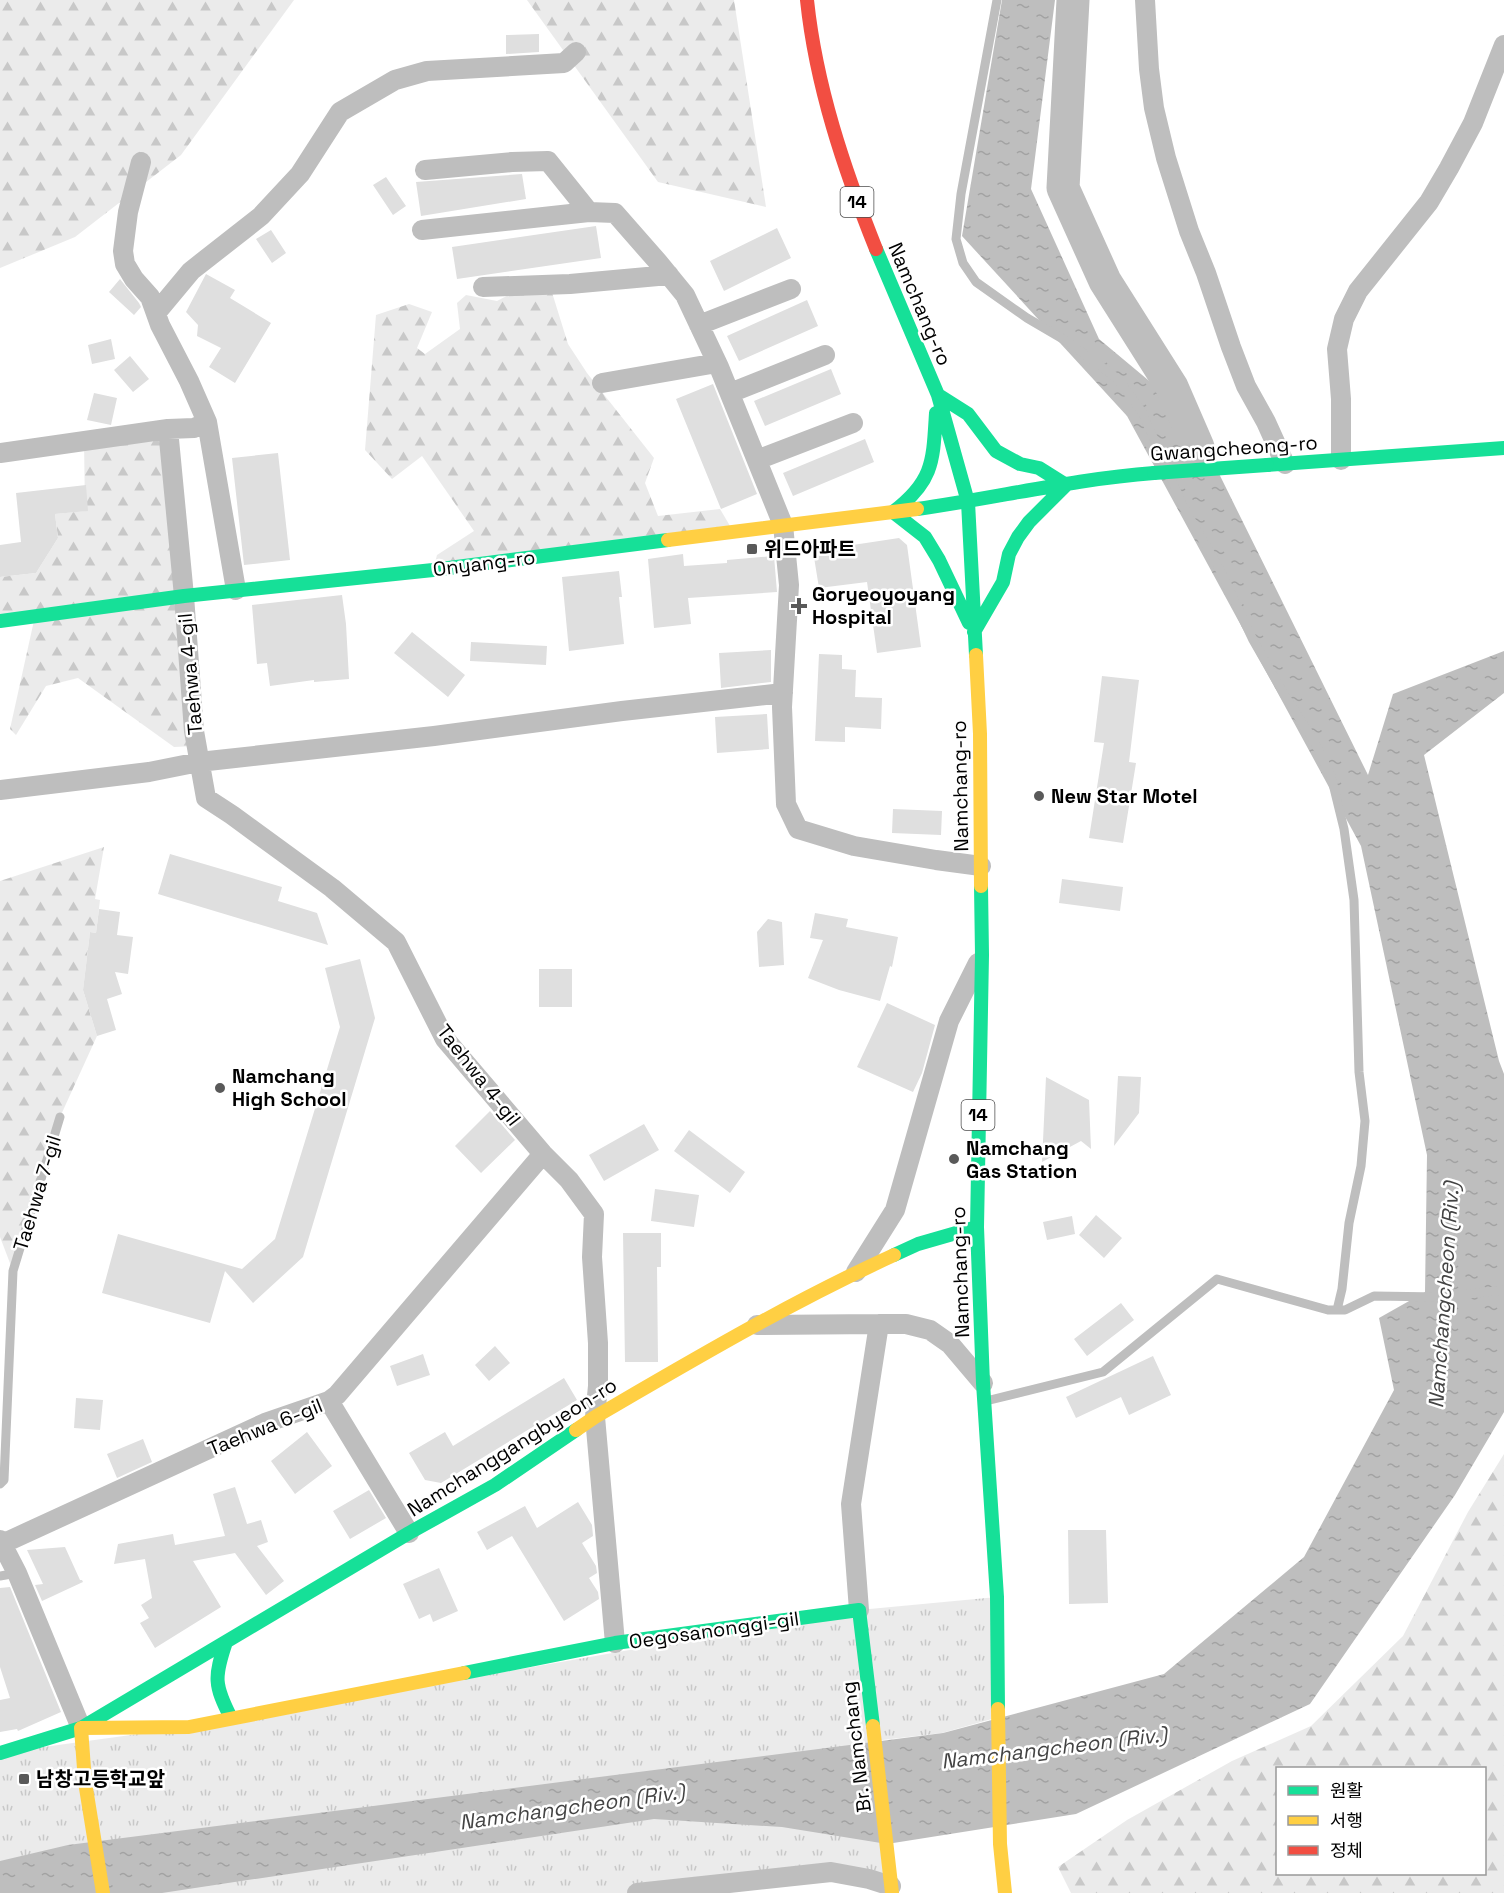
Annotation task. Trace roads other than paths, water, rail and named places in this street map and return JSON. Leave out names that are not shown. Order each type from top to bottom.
[{"type":"main road","name":"Namchang-ro","points":[[807,0],[810,29],[830,117],[850,184],[888,281],[938,395],[968,502],[980,735],[982,955],[977,1227],[984,1392],[997,1598],[1000,1844],[1005,1893]]},
{"type":"main road","points":[[938,395],[968,414],[996,451],[1020,465],[1039,468],[1066,485],[1017,537],[1009,554],[1003,582],[974,632],[939,560],[925,537],[893,512],[911,500],[927,476],[931,465],[938,395]]},
{"type":"main road","name":"Gwangcheong-ro","points":[[968,502],[1115,476],[1504,448]]},
{"type":"main road","name":"Onyang-ro","points":[[0,621],[184,596],[433,570],[968,502]]},
{"type":"main road","name":"Namchanggangbyeon-ro","points":[[0,1753],[81,1728],[495,1485],[595,1417],[754,1325],[856,1272],[918,1244],[977,1227]]},
{"type":"main road","name":"Oegosanonggi-gil","points":[[615,1643],[859,1610]]},
{"type":"main road","name":"Br. Namchang","points":[[859,1610],[891,1890]]},
{"type":"main road","points":[[226,1642],[217,1668],[217,1690],[231,1718]]},
{"type":"main road","name":"Namchanggangbyeon-ro","points":[[81,1728],[189,1726],[615,1643]]},
{"type":"main road","points":[[81,1728],[86,1782],[103,1893]]},
{"type":"street","points":[[1145,0],[1154,108],[1170,168],[1189,231],[1246,386],[1266,422],[1276,465]]},
{"type":"street","points":[[1341,460],[1341,399],[1337,349],[1344,319],[1358,291],[1429,202],[1449,168],[1473,123],[1504,45]]},
{"type":"street","points":[[156,313],[191,272],[261,216],[300,174],[340,112],[395,80],[427,71],[564,63],[576,52]]},
{"type":"street","points":[[425,170],[548,161],[589,212]]},
{"type":"street","points":[[141,162],[128,212],[123,251],[125,264],[134,279],[150,297],[207,422],[236,590]]},
{"type":"street","points":[[422,230],[589,212],[615,213],[685,296],[730,393],[783,525],[789,585],[783,693],[786,804],[798,829],[854,846],[981,866]]},
{"type":"street","points":[[483,287],[570,284],[669,275]]},
{"type":"street","points":[[699,325],[791,289]]},
{"type":"street","points":[[730,393],[825,355]]},
{"type":"street","points":[[602,383],[717,363]]},
{"type":"street","points":[[0,453],[168,429],[194,428],[207,422]]},
{"type":"street","points":[[757,460],[853,423]]},
{"type":"street","name":"Taehwa 4-gil","points":[[168,429],[194,732],[206,798],[332,888],[396,942],[445,1039],[543,1154],[569,1180],[594,1214],[592,1257],[598,1343],[595,1417]]},
{"type":"street","points":[[0,790],[149,772],[199,762],[783,693]]},
{"type":"street","points":[[856,1272],[895,1210],[949,1022],[982,955]]},
{"type":"street","name":"Taehwa 6-gil","points":[[1,1542],[266,1424],[329,1401],[337,1395],[543,1154]]},
{"type":"street","points":[[859,1610],[851,1504],[879,1324]]},
{"type":"street","points":[[754,1325],[906,1324],[930,1330],[950,1344],[984,1392]]},
{"type":"street","points":[[329,1401],[410,1533]]},
{"type":"street","name":"Oegosanonggi-gil","points":[[595,1417],[615,1643]]},
{"type":"street","points":[[1,1542],[8,1574],[81,1728]]},
{"type":"street","points":[[637,1893],[831,1872],[869,1879],[891,1890]]},
{"type":"lane","points":[[997,0],[961,194],[956,239],[963,263],[976,282],[1027,318],[1068,342],[1118,380],[1142,412],[1184,508],[1219,568],[1253,640],[1314,741],[1331,776],[1344,829],[1354,900],[1359,1072],[1365,1121],[1362,1166],[1349,1223],[1342,1289],[1337,1310]]},
{"type":"lane","name":"Taehwa 7-gil","points":[[0,1484],[4,1480],[13,1271],[60,1117]]},
{"type":"lane","points":[[984,1392],[1103,1372],[1218,1279],[1328,1310],[1345,1310],[1374,1296],[1440,1297],[1504,1290]]},
{"type":"water","name":"Namchangcheon (Riv.)","points":[[1002,0],[1055,0],[1031,189],[1099,339],[1190,415],[1368,775],[1393,694],[1504,651],[1504,693],[1424,755],[1504,1074],[1504,1412],[1455,1495],[1310,1704],[1076,1814],[887,1844],[782,1827],[654,1819],[162,1893],[0,1893],[0,1861],[68,1845],[943,1733],[1164,1674],[1304,1557],[1394,1390],[1379,1318],[1425,1292],[1427,1155],[1361,846],[1127,416],[962,236]]},
{"type":"waterway","points":[[1073,0],[1063,188],[1105,281],[1172,387],[1198,447]]},
{"type":"place","name":"위드아파트","points":[[752,549]]},
{"type":"place","name":"Goryeoyoyang Hospital","points":[[799,606]]},
{"type":"place","name":"New Star Motel","points":[[1039,796]]},
{"type":"place","name":"Namchang High School","points":[[220,1088]]},
{"type":"place","name":"Namchang Gas Station","points":[[954,1159]]},
{"type":"place","name":"남창고등학교앞","points":[[24,1779]]}]
